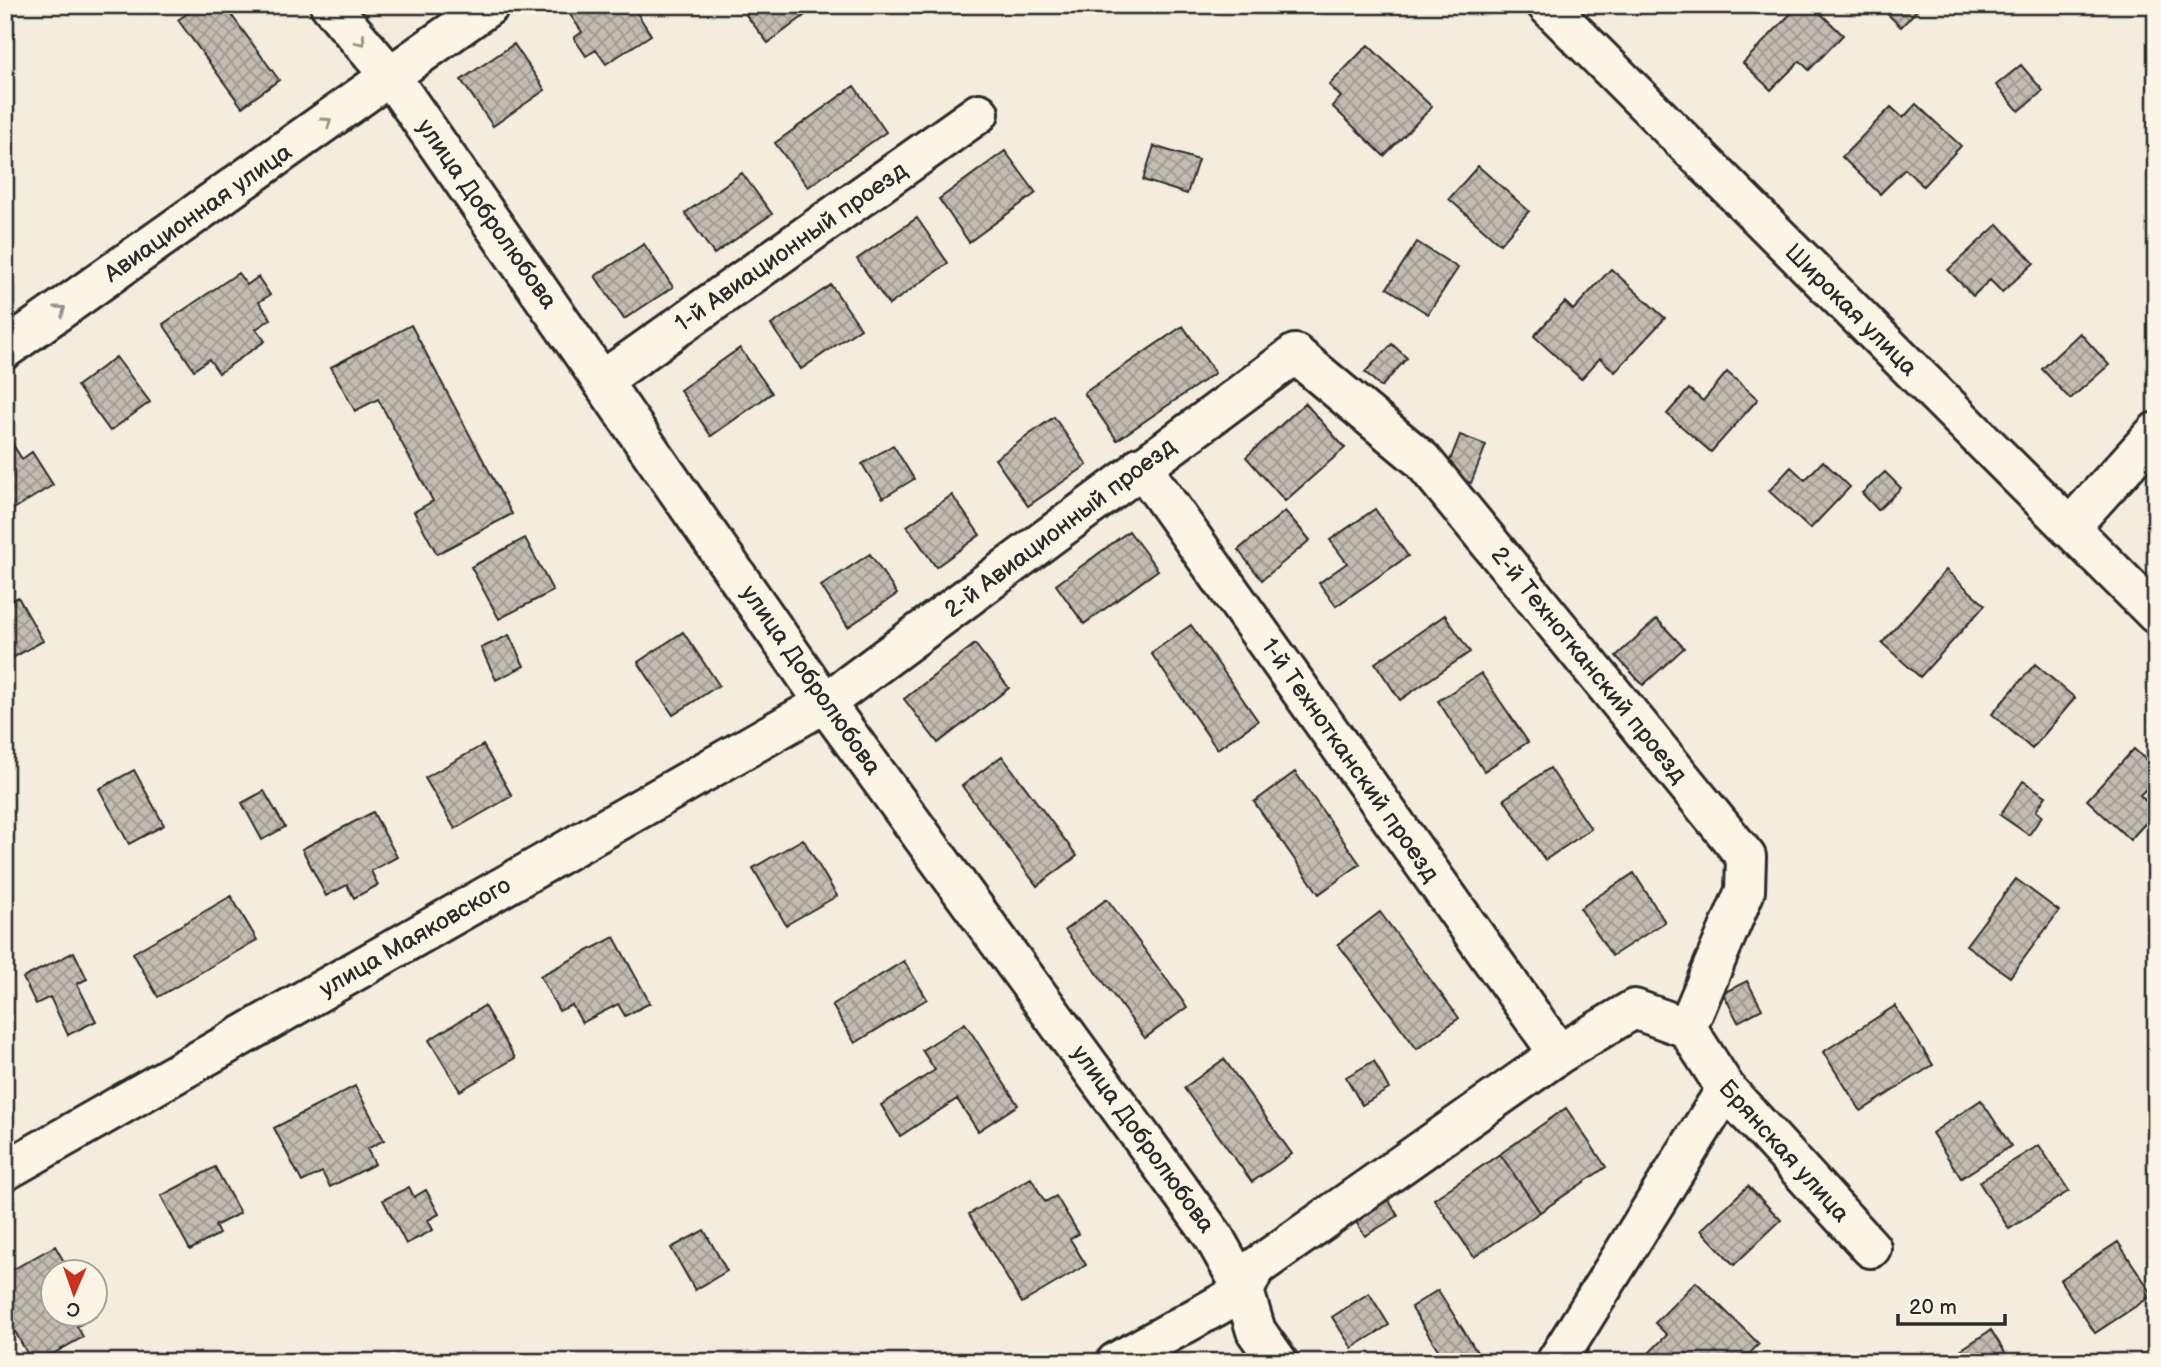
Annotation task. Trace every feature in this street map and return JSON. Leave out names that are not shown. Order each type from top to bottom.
[{"type":"street","name":"улица Добролюбова","points":[[330,5],[391,77],[825,704],[1214,1237],[1244,1291],[1256,1331],[1278,1362]]},
{"type":"street","name":"Авиационная улица","points":[[5,349],[490,5]]},
{"type":"street","name":"Широкая улица","points":[[1547,5],[2156,614]]},
{"type":"street","name":"1-й Авиационный проезд","points":[[603,380],[979,113]]},
{"type":"street","name":"2-й Авиационный проезд","points":[[825,704],[1141,466],[1295,354]]},
{"type":"street","name":"2-й Технотканский проезд","points":[[1295,354],[1422,460],[1746,857],[1745,891],[1687,1028]]},
{"type":"street","points":[[2069,528],[2156,432]]},
{"type":"street","name":"1-й Технотканский проезд","points":[[1141,466],[1559,1054]]},
{"type":"street","name":"улица Маяковского","points":[[5,1171],[825,704]]},
{"type":"street","points":[[1116,1362],[1244,1291],[1255,1268],[1559,1054],[1634,1009],[1687,1028]]},
{"type":"street","name":"Брянская улица","points":[[1687,1028],[1726,1089],[1871,1248]]},
{"type":"street","points":[[1556,1362],[1726,1089]]},
{"type":"building","points":[[199,5],[224,5],[279,80],[242,107],[178,20]]},
{"type":"building","points":[[581,5],[632,5],[651,35],[606,64],[596,50],[586,56],[574,38],[582,32],[569,13]]},
{"type":"building","points":[[758,5],[804,5],[809,12],[768,43],[746,15]]},
{"type":"building","points":[[1799,5],[1812,5],[1843,35],[1809,70],[1800,61],[1771,90],[1743,63]]},
{"type":"building","points":[[1878,5],[1922,5],[1901,27]]},
{"type":"building","points":[[2156,33],[2156,48],[2149,41]]},
{"type":"building","points":[[514,44],[545,90],[493,126],[461,80]]},
{"type":"building","points":[[1368,45],[1432,107],[1384,156],[1332,106],[1341,97],[1329,85]]},
{"type":"building","points":[[2021,65],[2043,91],[2019,111],[1996,85]]},
{"type":"building","points":[[854,86],[886,132],[808,187],[775,143]]},
{"type":"building","points":[[1916,104],[1961,146],[1923,186],[1905,169],[1880,194],[1842,157],[1891,107],[1903,118]]},
{"type":"building","points":[[1154,146],[1198,160],[1187,194],[1143,180]]},
{"type":"building","points":[[1005,151],[1036,193],[969,242],[939,199]]},
{"type":"building","points":[[1478,166],[1529,211],[1500,244],[1449,199]]},
{"type":"building","points":[[742,173],[772,214],[714,254],[685,213]]},
{"type":"building","points":[[917,218],[948,263],[889,305],[857,259]]},
{"type":"building","points":[[1998,224],[2034,263],[2002,292],[1990,280],[1973,296],[1948,270]]},
{"type":"building","points":[[1417,242],[1458,268],[1428,314],[1387,288]]},
{"type":"building","points":[[644,244],[673,287],[624,319],[595,276]]},
{"type":"building","points":[[1611,269],[1665,318],[1615,372],[1600,358],[1581,379],[1534,336],[1565,302],[1573,310]]},
{"type":"building","points":[[238,273],[247,285],[258,277],[270,295],[259,302],[271,319],[256,329],[265,341],[219,373],[209,359],[194,370],[163,324]]},
{"type":"building","points":[[831,285],[861,328],[801,369],[771,325]]},
{"type":"building","points":[[411,325],[512,514],[437,554],[414,512],[433,501],[378,399],[355,411],[331,367]]},
{"type":"building","points":[[1183,326],[1215,373],[1117,440],[1084,393]]},
{"type":"building","points":[[2080,333],[2109,365],[2070,399],[2042,369]]},
{"type":"building","points":[[1392,344],[1407,358],[1381,387],[1365,372]]},
{"type":"building","points":[[740,348],[772,393],[711,436],[680,390]]},
{"type":"building","points":[[116,357],[150,402],[110,431],[77,386]]},
{"type":"building","points":[[1727,372],[1758,399],[1711,452],[1667,414],[1689,389],[1703,401]]},
{"type":"building","points":[[1305,403],[1345,448],[1285,501],[1246,457]]},
{"type":"building","points":[[1054,417],[1087,465],[1028,506],[995,459]]},
{"type":"building","points":[[5,432],[22,459],[32,452],[53,485],[12,510],[5,500]]},
{"type":"building","points":[[1460,435],[1486,445],[1471,483],[1445,473]]},
{"type":"building","points":[[893,445],[914,479],[883,498],[862,464]]},
{"type":"building","points":[[1823,461],[1850,487],[1810,529],[1769,491],[1791,467],[1805,480]]},
{"type":"building","points":[[1885,472],[1901,488],[1878,510],[1862,493]]},
{"type":"building","points":[[952,495],[980,535],[936,567],[907,526]]},
{"type":"building","points":[[1375,509],[1408,556],[1336,606],[1319,583],[1347,563],[1330,540]]},
{"type":"building","points":[[1285,511],[1310,540],[1262,580],[1238,550]]},
{"type":"building","points":[[1129,531],[1158,570],[1084,624],[1056,585]]},
{"type":"building","points":[[525,538],[553,591],[499,619],[471,567]]},
{"type":"building","points":[[870,554],[897,594],[848,627],[821,586]]},
{"type":"building","points":[[1946,570],[1985,605],[1920,677],[1882,643]]},
{"type":"building","points":[[18,597],[43,641],[5,662],[5,604]]},
{"type":"building","points":[[1445,615],[1470,652],[1400,700],[1375,663]]},
{"type":"building","points":[[1657,619],[1684,648],[1643,685],[1616,656]]},
{"type":"building","points":[[1191,625],[1258,721],[1217,749],[1151,653]]},
{"type":"building","points":[[683,632],[719,685],[673,715],[638,662]]},
{"type":"building","points":[[509,635],[524,666],[496,680],[481,648]]},
{"type":"building","points":[[975,644],[1009,688],[938,743],[904,699]]},
{"type":"building","points":[[2035,664],[2075,698],[2032,749],[1992,714]]},
{"type":"building","points":[[1481,673],[1528,742],[1484,771],[1438,701]]},
{"type":"building","points":[[483,745],[512,796],[455,829],[425,778]]},
{"type":"building","points":[[2134,749],[2156,769],[2156,779],[2140,795],[2156,812],[2130,840],[2087,800]]},
{"type":"building","points":[[1002,756],[1077,856],[1037,886],[962,786]]},
{"type":"building","points":[[1550,768],[1591,829],[1545,860],[1504,799]]},
{"type":"building","points":[[134,770],[164,825],[129,844],[99,789]]},
{"type":"building","points":[[1295,772],[1360,864],[1319,894],[1254,802]]},
{"type":"building","points":[[2023,781],[2046,796],[2036,811],[2042,816],[2029,835],[2000,815]]},
{"type":"building","points":[[264,791],[285,827],[262,840],[242,803]]},
{"type":"building","points":[[373,812],[397,857],[371,871],[378,885],[354,898],[347,885],[326,896],[302,849]]},
{"type":"building","points":[[803,839],[837,896],[786,925],[753,868]]},
{"type":"building","points":[[1634,873],[1665,922],[1612,956],[1580,908]]},
{"type":"building","points":[[2016,879],[2059,911],[2010,977],[1966,945]]},
{"type":"building","points":[[231,896],[257,940],[158,997],[133,953]]},
{"type":"building","points":[[1107,899],[1187,1007],[1145,1038],[1065,930]]},
{"type":"building","points":[[1380,912],[1459,1018],[1417,1049],[1338,944]]},
{"type":"building","points":[[614,937],[650,1003],[625,1016],[618,1004],[582,1023],[572,1005],[559,1011],[540,976]]},
{"type":"building","points":[[74,952],[87,979],[77,984],[96,1021],[68,1035],[50,997],[36,1004],[23,978]]},
{"type":"building","points":[[904,961],[927,999],[855,1043],[832,1005]]},
{"type":"building","points":[[1747,981],[1762,1009],[1738,1022],[1723,993]]},
{"type":"building","points":[[484,1006],[515,1058],[460,1091],[429,1040]]},
{"type":"building","points":[[1895,1006],[1933,1065],[1861,1111],[1823,1052]]},
{"type":"building","points":[[965,1023],[1018,1105],[978,1131],[957,1099],[900,1136],[881,1105],[935,1070],[922,1050]]},
{"type":"building","points":[[1224,1059],[1292,1154],[1252,1182],[1184,1088]]},
{"type":"building","points":[[1374,1061],[1389,1089],[1362,1105],[1346,1077]]},
{"type":"building","points":[[355,1086],[384,1140],[367,1149],[375,1164],[330,1187],[322,1172],[302,1182],[274,1128]]},
{"type":"building","points":[[1981,1100],[2011,1146],[1961,1178],[1932,1133]]},
{"type":"building","points":[[1566,1108],[1606,1167],[1540,1212],[1500,1154]]},
{"type":"building","points":[[2039,1145],[2069,1191],[2009,1229],[1979,1182]]},
{"type":"building","points":[[1500,1154],[1540,1212],[1474,1257],[1434,1199]]},
{"type":"building","points":[[215,1167],[240,1213],[215,1226],[219,1234],[190,1250],[161,1196]]},
{"type":"building","points":[[1031,1178],[1045,1202],[1056,1196],[1079,1234],[1070,1239],[1086,1265],[1022,1303],[969,1214]]},
{"type":"building","points":[[1748,1186],[1781,1220],[1734,1265],[1701,1230]]},
{"type":"building","points":[[409,1187],[414,1197],[426,1190],[439,1214],[428,1220],[433,1230],[406,1244],[383,1200]]},
{"type":"building","points":[[1386,1196],[1398,1216],[1365,1236],[1353,1217]]},
{"type":"building","points":[[704,1230],[727,1271],[695,1290],[671,1248]]},
{"type":"building","points":[[2118,1242],[2153,1295],[2095,1333],[2060,1280]]},
{"type":"building","points":[[55,1246],[62,1258],[38,1258],[38,1328],[78,1328],[83,1337],[38,1362],[32,1362],[5,1314],[5,1258],[12,1270]]},
{"type":"building","points":[[1696,1282],[1759,1344],[1741,1362],[1640,1362],[1667,1335],[1655,1323]]},
{"type":"building","points":[[1438,1290],[1482,1360],[1479,1362],[1446,1362],[1411,1307]]},
{"type":"building","points":[[1369,1293],[1389,1325],[1352,1348],[1332,1317]]},
{"type":"building","points":[[1991,1330],[2011,1362],[1942,1362]]}]
